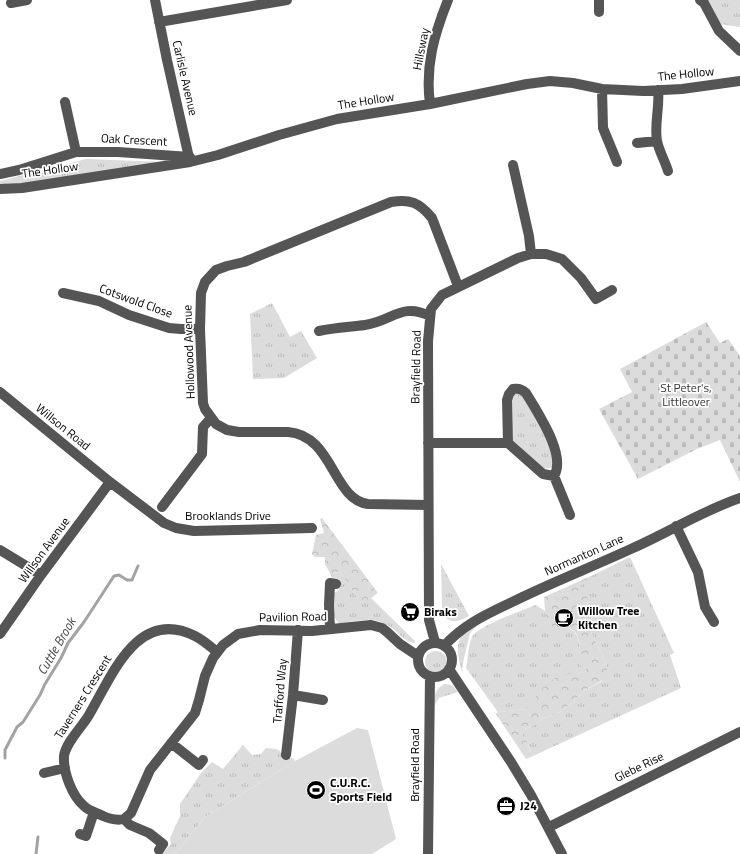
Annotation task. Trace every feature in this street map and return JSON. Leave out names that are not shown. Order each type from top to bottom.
[{"type":"street","points":[[11,3],[27,0]]},
{"type":"street","name":"Carlisle Avenue","points":[[155,0],[190,159]]},
{"type":"street","points":[[159,22],[240,4],[287,0]]},
{"type":"street","name":"Hillsway","points":[[430,104],[429,66],[438,27],[448,0]]},
{"type":"street","points":[[599,0],[599,12]]},
{"type":"street","points":[[700,0],[704,3],[719,31],[740,51]]},
{"type":"street","name":"The Hollow","points":[[0,190],[50,184],[218,155],[279,135],[337,119],[430,104],[550,81],[573,83],[602,89],[643,91],[682,89],[740,81]]},
{"type":"street","points":[[602,89],[603,128],[617,162]]},
{"type":"street","points":[[658,90],[659,101],[657,141],[668,171]]},
{"type":"street","points":[[65,102],[76,152]]},
{"type":"street","points":[[637,143],[657,141]]},
{"type":"street","name":"Oak Crescent","points":[[0,174],[76,152],[118,152],[190,159]]},
{"type":"street","points":[[513,165],[529,236],[531,254]]},
{"type":"street","name":"Hollowood Avenue","points":[[211,418],[205,409],[204,403],[200,329],[201,293],[205,282],[216,270],[244,262],[391,202],[402,200],[412,201],[426,211],[432,218],[458,286]]},
{"type":"street","name":"Brayfield Road","points":[[440,644],[429,620],[428,341],[431,309],[436,300],[458,286],[518,258],[531,254],[546,254],[562,260],[581,278],[596,299],[612,290]]},
{"type":"street","name":"Cotswold Close","points":[[63,292],[99,300],[129,315],[159,325],[175,329],[200,329]]},
{"type":"street","points":[[319,331],[366,325],[412,310],[430,316]]},
{"type":"street","points":[[508,443],[507,400],[513,389],[518,388],[522,389],[526,394],[548,429],[558,459],[557,472],[554,476]]},
{"type":"street","name":"Willson Road","points":[[0,392],[110,482]]},
{"type":"street","points":[[162,507],[202,454],[203,427],[211,418],[221,427],[233,431],[288,432],[305,436],[322,452],[350,495],[358,502],[368,504],[428,505]]},
{"type":"street","points":[[428,443],[508,443],[543,474],[554,476]]},
{"type":"street","points":[[554,476],[570,515]]},
{"type":"street","name":"Brooklands Drive","points":[[110,482],[164,523],[176,528],[203,531],[312,528]]},
{"type":"street","name":"Willson Avenue","points":[[0,634],[41,575],[110,482]]},
{"type":"street","name":"Normanton Lane","points":[[440,644],[464,627],[538,589],[634,548],[698,515],[740,498]]},
{"type":"street","points":[[676,526],[698,572],[705,607],[714,622]]},
{"type":"street","points":[[0,550],[41,575]]},
{"type":"street","points":[[330,630],[330,584],[336,584]]},
{"type":"street","name":"Pavilion Road","points":[[124,819],[131,813],[147,774],[154,762],[194,713],[209,665],[217,652],[228,640],[238,634],[260,630],[330,630],[365,625],[377,626],[418,656]]},
{"type":"street","name":"Trafford Way","points":[[286,754],[293,695],[298,630]]},
{"type":"street","name":"Taverners Crescent","points":[[159,850],[163,844],[149,833],[130,825],[124,819],[112,819],[84,807],[68,779],[64,758],[67,747],[89,715],[120,660],[132,645],[141,637],[158,631],[180,631],[196,636],[217,652]]},
{"type":"street","points":[[440,644],[451,654],[451,664],[449,669],[440,676],[430,676],[420,670],[418,656],[424,646],[440,644]]},
{"type":"street","points":[[449,669],[511,762],[549,827],[562,854]]},
{"type":"street","name":"Brayfield Road","points":[[428,854],[430,676]]},
{"type":"street","points":[[293,695],[324,700]]},
{"type":"street","name":"Glebe Rise","points":[[549,827],[740,732]]},
{"type":"street","points":[[171,743],[198,765],[202,760]]},
{"type":"street","points":[[44,773],[65,768]]},
{"type":"street","points":[[80,834],[86,836],[94,812]]},
{"type":"green space","points":[[708,0],[740,0],[740,27],[719,24],[708,4]]},
{"type":"green space","points":[[86,159],[165,162],[10,186],[0,185],[0,181]]},
{"type":"green space","points":[[272,303],[290,337],[301,331],[317,358],[284,378],[253,379],[250,314]]},
{"type":"green space","name":"St Peter's, Littleover","points":[[706,322],[720,343],[728,339],[740,356],[740,482],[720,440],[697,449],[638,479],[599,409],[632,392],[620,369]]},
{"type":"green space","points":[[515,393],[523,395],[545,431],[554,464],[551,468],[543,469],[512,444],[512,395]]},
{"type":"green space","points":[[322,518],[378,593],[370,599],[363,600],[355,595],[340,572],[332,573],[331,575],[325,564],[325,557],[315,557],[312,554],[316,535],[324,533],[320,519]]},
{"type":"green space","points":[[630,557],[674,653],[670,655],[681,688],[533,756],[526,740],[521,734],[527,728],[536,724],[542,719],[560,712],[584,691],[602,681],[607,666],[588,623],[588,603],[586,594],[579,586],[591,576]]},
{"type":"green space","points":[[441,564],[469,616],[464,619],[456,621],[448,620],[443,613]]},
{"type":"green space","points":[[340,572],[357,596],[365,600],[371,598],[415,641],[415,643],[407,641],[389,626],[377,621],[365,620],[340,624],[335,618],[333,605],[334,593],[339,590],[339,579],[332,578],[331,575],[332,573]]},
{"type":"green space","points":[[591,576],[580,586],[586,594],[588,603],[587,618],[590,629],[607,666],[606,678],[584,691],[560,712],[542,719],[536,724],[527,728],[521,734],[526,740],[533,756],[526,759],[496,714],[498,712],[526,709],[544,687],[555,678],[585,672],[586,668],[581,667],[577,635],[571,629],[556,627],[550,624],[546,615],[544,597]]},
{"type":"green space","points":[[536,605],[545,611],[549,623],[557,627],[572,630],[578,637],[580,662],[586,668],[585,672],[569,674],[533,701],[526,709],[498,712],[466,668],[472,637],[491,623]]},
{"type":"green space","points":[[482,621],[470,633],[462,672],[458,652],[460,638],[467,630]]},
{"type":"green space","points":[[436,651],[444,654],[447,662],[444,670],[436,673],[428,670],[425,662],[428,654]]},
{"type":"green space","points":[[445,684],[452,685],[458,692],[439,698],[434,706],[434,699],[437,690]]},
{"type":"green space","name":"C.U.R.C. Sports Field","points":[[357,728],[368,730],[396,839],[372,854],[175,854],[205,817],[295,761]]},
{"type":"green space","points":[[243,745],[252,755],[261,754],[266,748],[276,749],[280,751],[283,758],[293,758],[295,761],[205,817],[175,854],[162,854],[171,844],[170,838],[180,816],[180,804],[201,773],[212,762],[223,769]]},
{"type":"waterway","name":"Cuttle Brook","points":[[5,758],[5,750],[17,727],[23,722],[40,695],[68,643],[84,622],[114,576],[119,575],[127,580],[132,580],[138,566]]},
{"type":"waterway","name":"Cuttle Brook","points":[[36,854],[38,837]]},
{"type":"place","name":"Biraks","points":[[410,612]]},
{"type":"place","name":"Willow Tree Kitchen","points":[[564,618]]},
{"type":"place","name":"C.U.R.C. Sports Field","points":[[316,790]]},
{"type":"place","name":"J24","points":[[506,806]]}]
